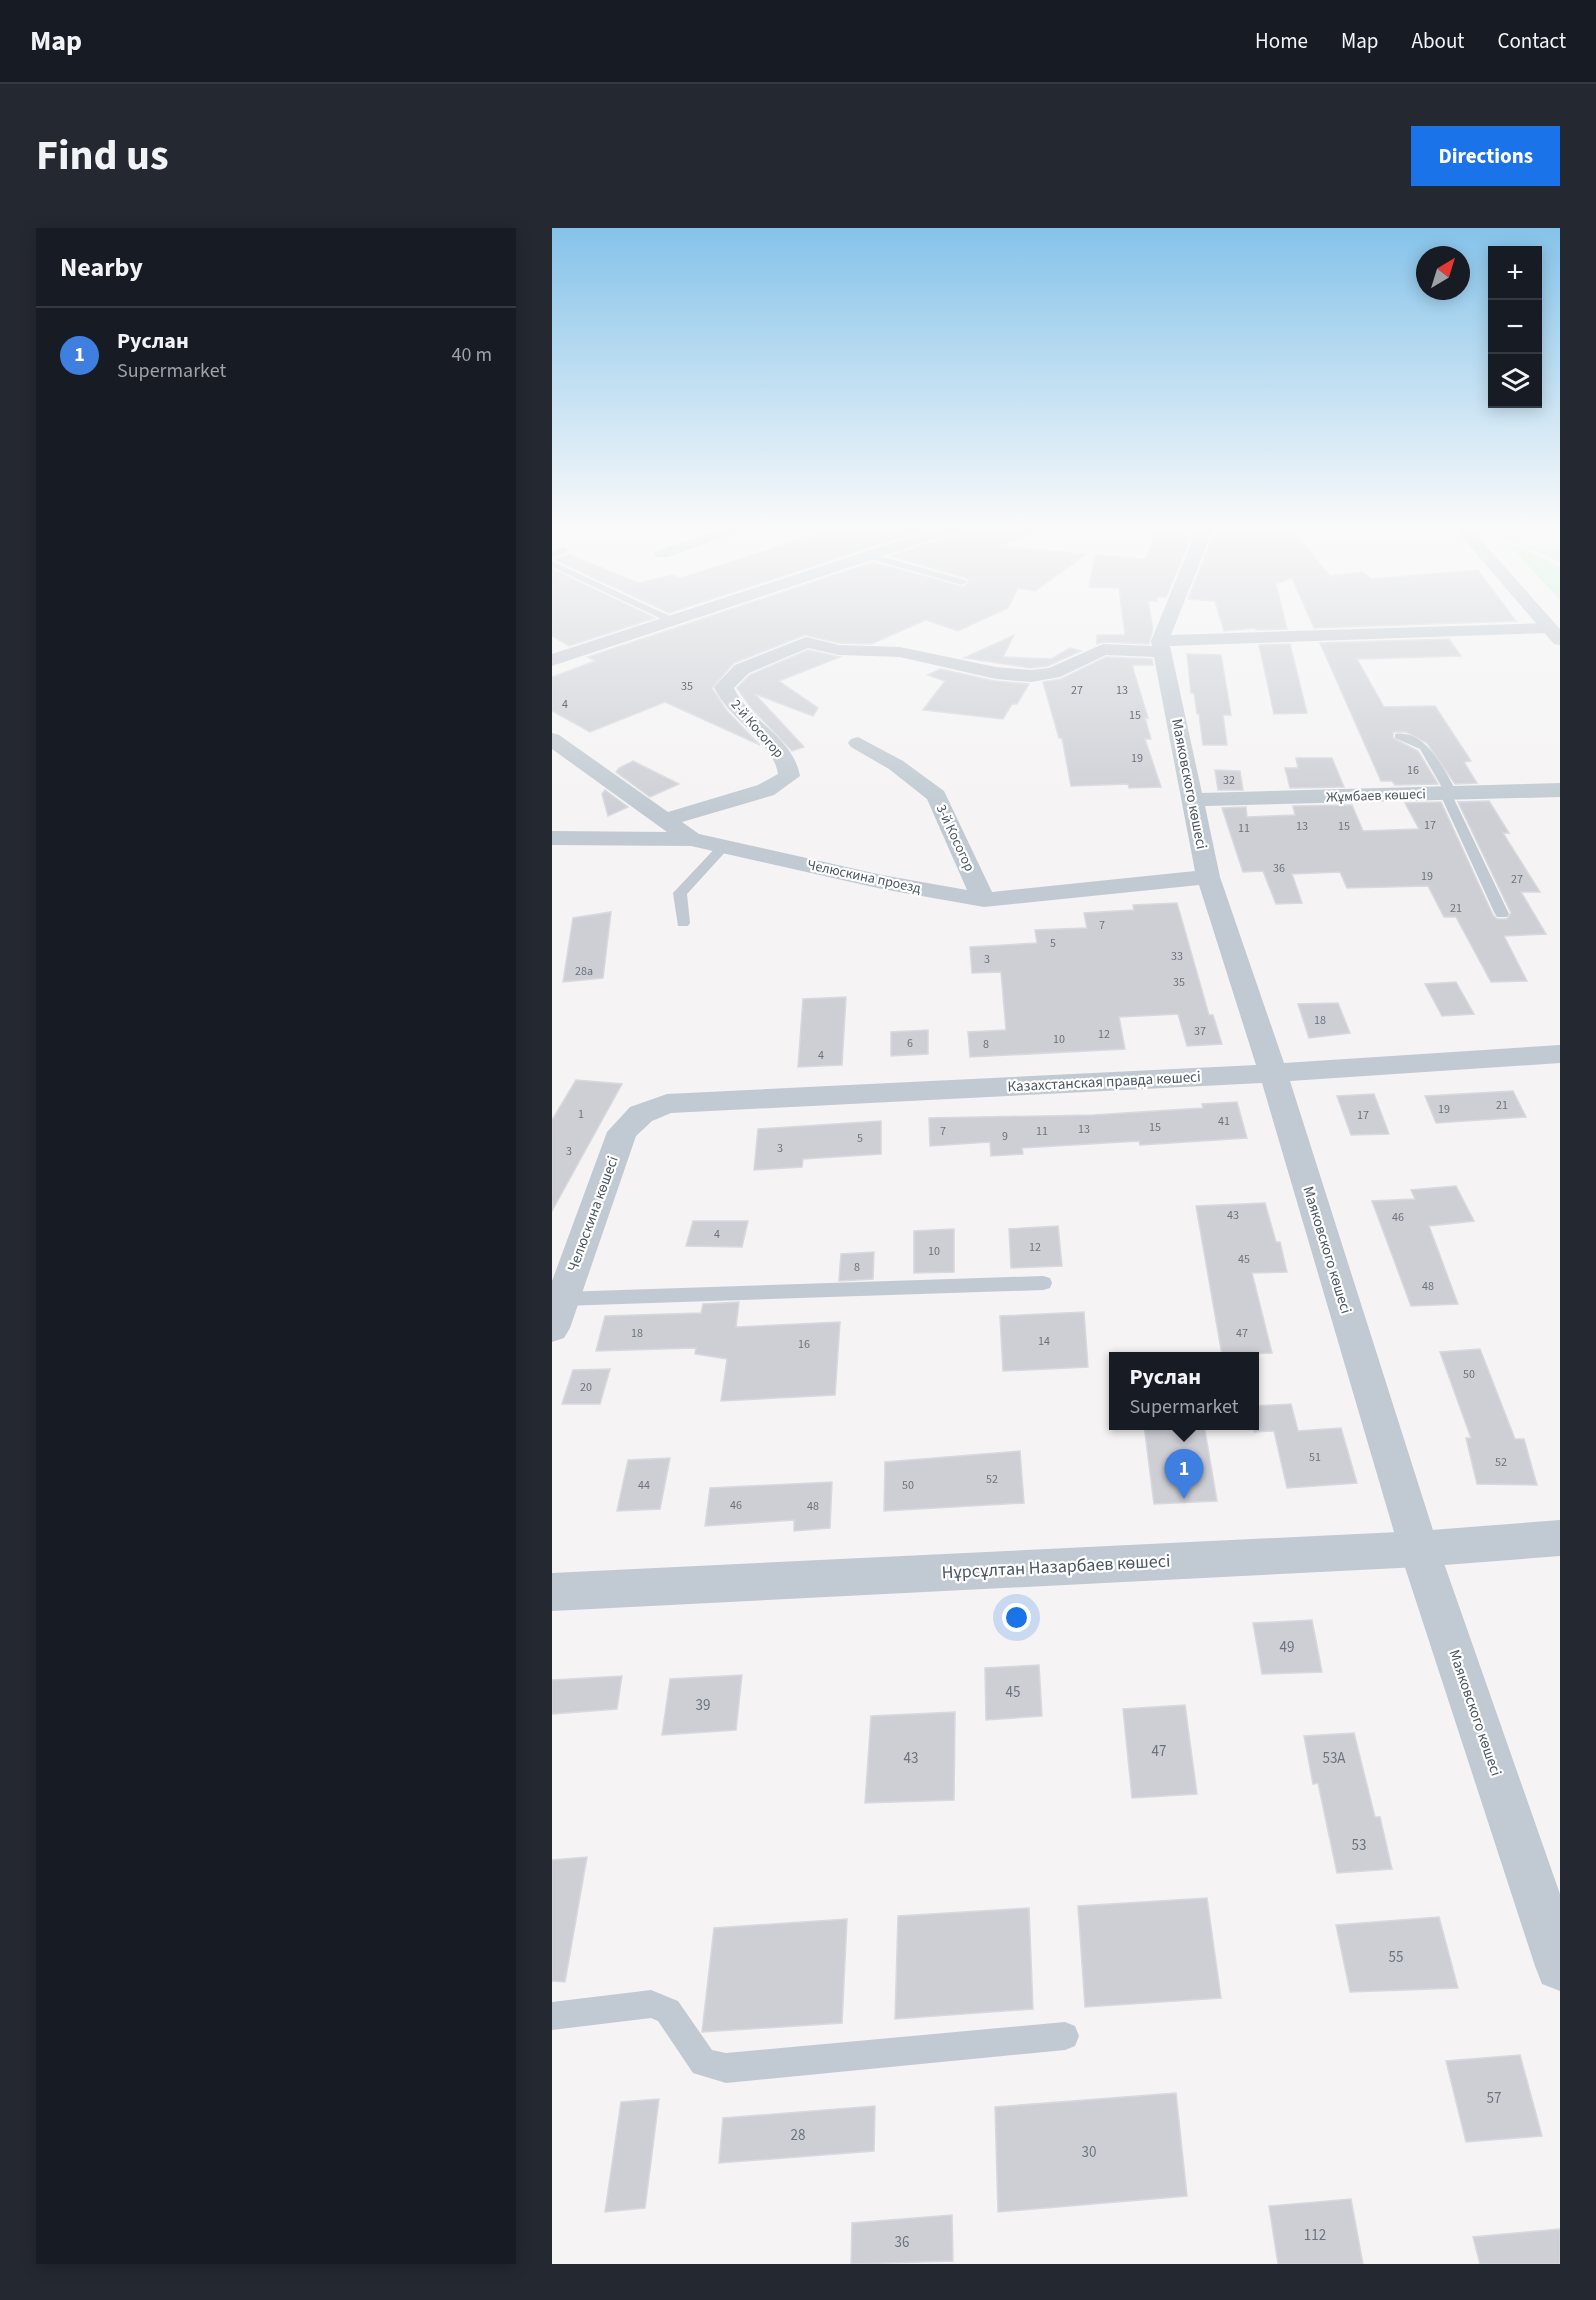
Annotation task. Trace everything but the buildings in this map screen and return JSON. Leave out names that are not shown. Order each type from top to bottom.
[{"type":"street","points":[[552,660],[664,624]]},
{"type":"street","points":[[1169,624],[1161,646],[1554,634]]},
{"type":"street","name":"2-й Косогор","points":[[665,820],[765,790],[789,776],[787,765],[756,724],[727,695],[724,687],[741,669],[799,644],[811,643],[839,650],[895,652],[996,673],[1031,676],[1053,673],[1103,649],[1161,646]]},
{"type":"street","name":"Маяковского көшесі","points":[[1161,646],[1208,877],[1273,1073],[1419,1549],[1560,1965]]},
{"type":"street","name":"Челюскина проезд","points":[[552,739],[691,839],[882,882],[984,900],[1208,877]]},
{"type":"street","name":"3-й Косогор","points":[[858,743],[896,765],[936,796],[984,900]]},
{"type":"street","name":"Жұмбаев көшесі","points":[[1192,801],[1560,790]]},
{"type":"street","points":[[552,838],[691,839]]},
{"type":"street","name":"Казахстанская правда көшесі","points":[[648,1110],[667,1104],[1273,1073],[1560,1054]]},
{"type":"street","name":"Челюскина көшесі","points":[[557,1313],[622,1132],[634,1119],[648,1110]]},
{"type":"street","name":"Нұрсұлтан Назарбаев көшесі","points":[[552,1592],[1419,1549],[1560,1538]]},
{"type":"lane","points":[[1399,736],[1424,747],[1449,794],[1502,914]]},
{"type":"lane","points":[[683,922],[680,893],[724,846]]},
{"type":"lane","points":[[557,1313],[1043,1283]]},
{"type":"lane","points":[[552,2016],[651,2004],[668,2011],[703,2063],[726,2068],[1065,2036]]},
{"type":"place","name":"Руслан","points":[[1184,1499]]}]
